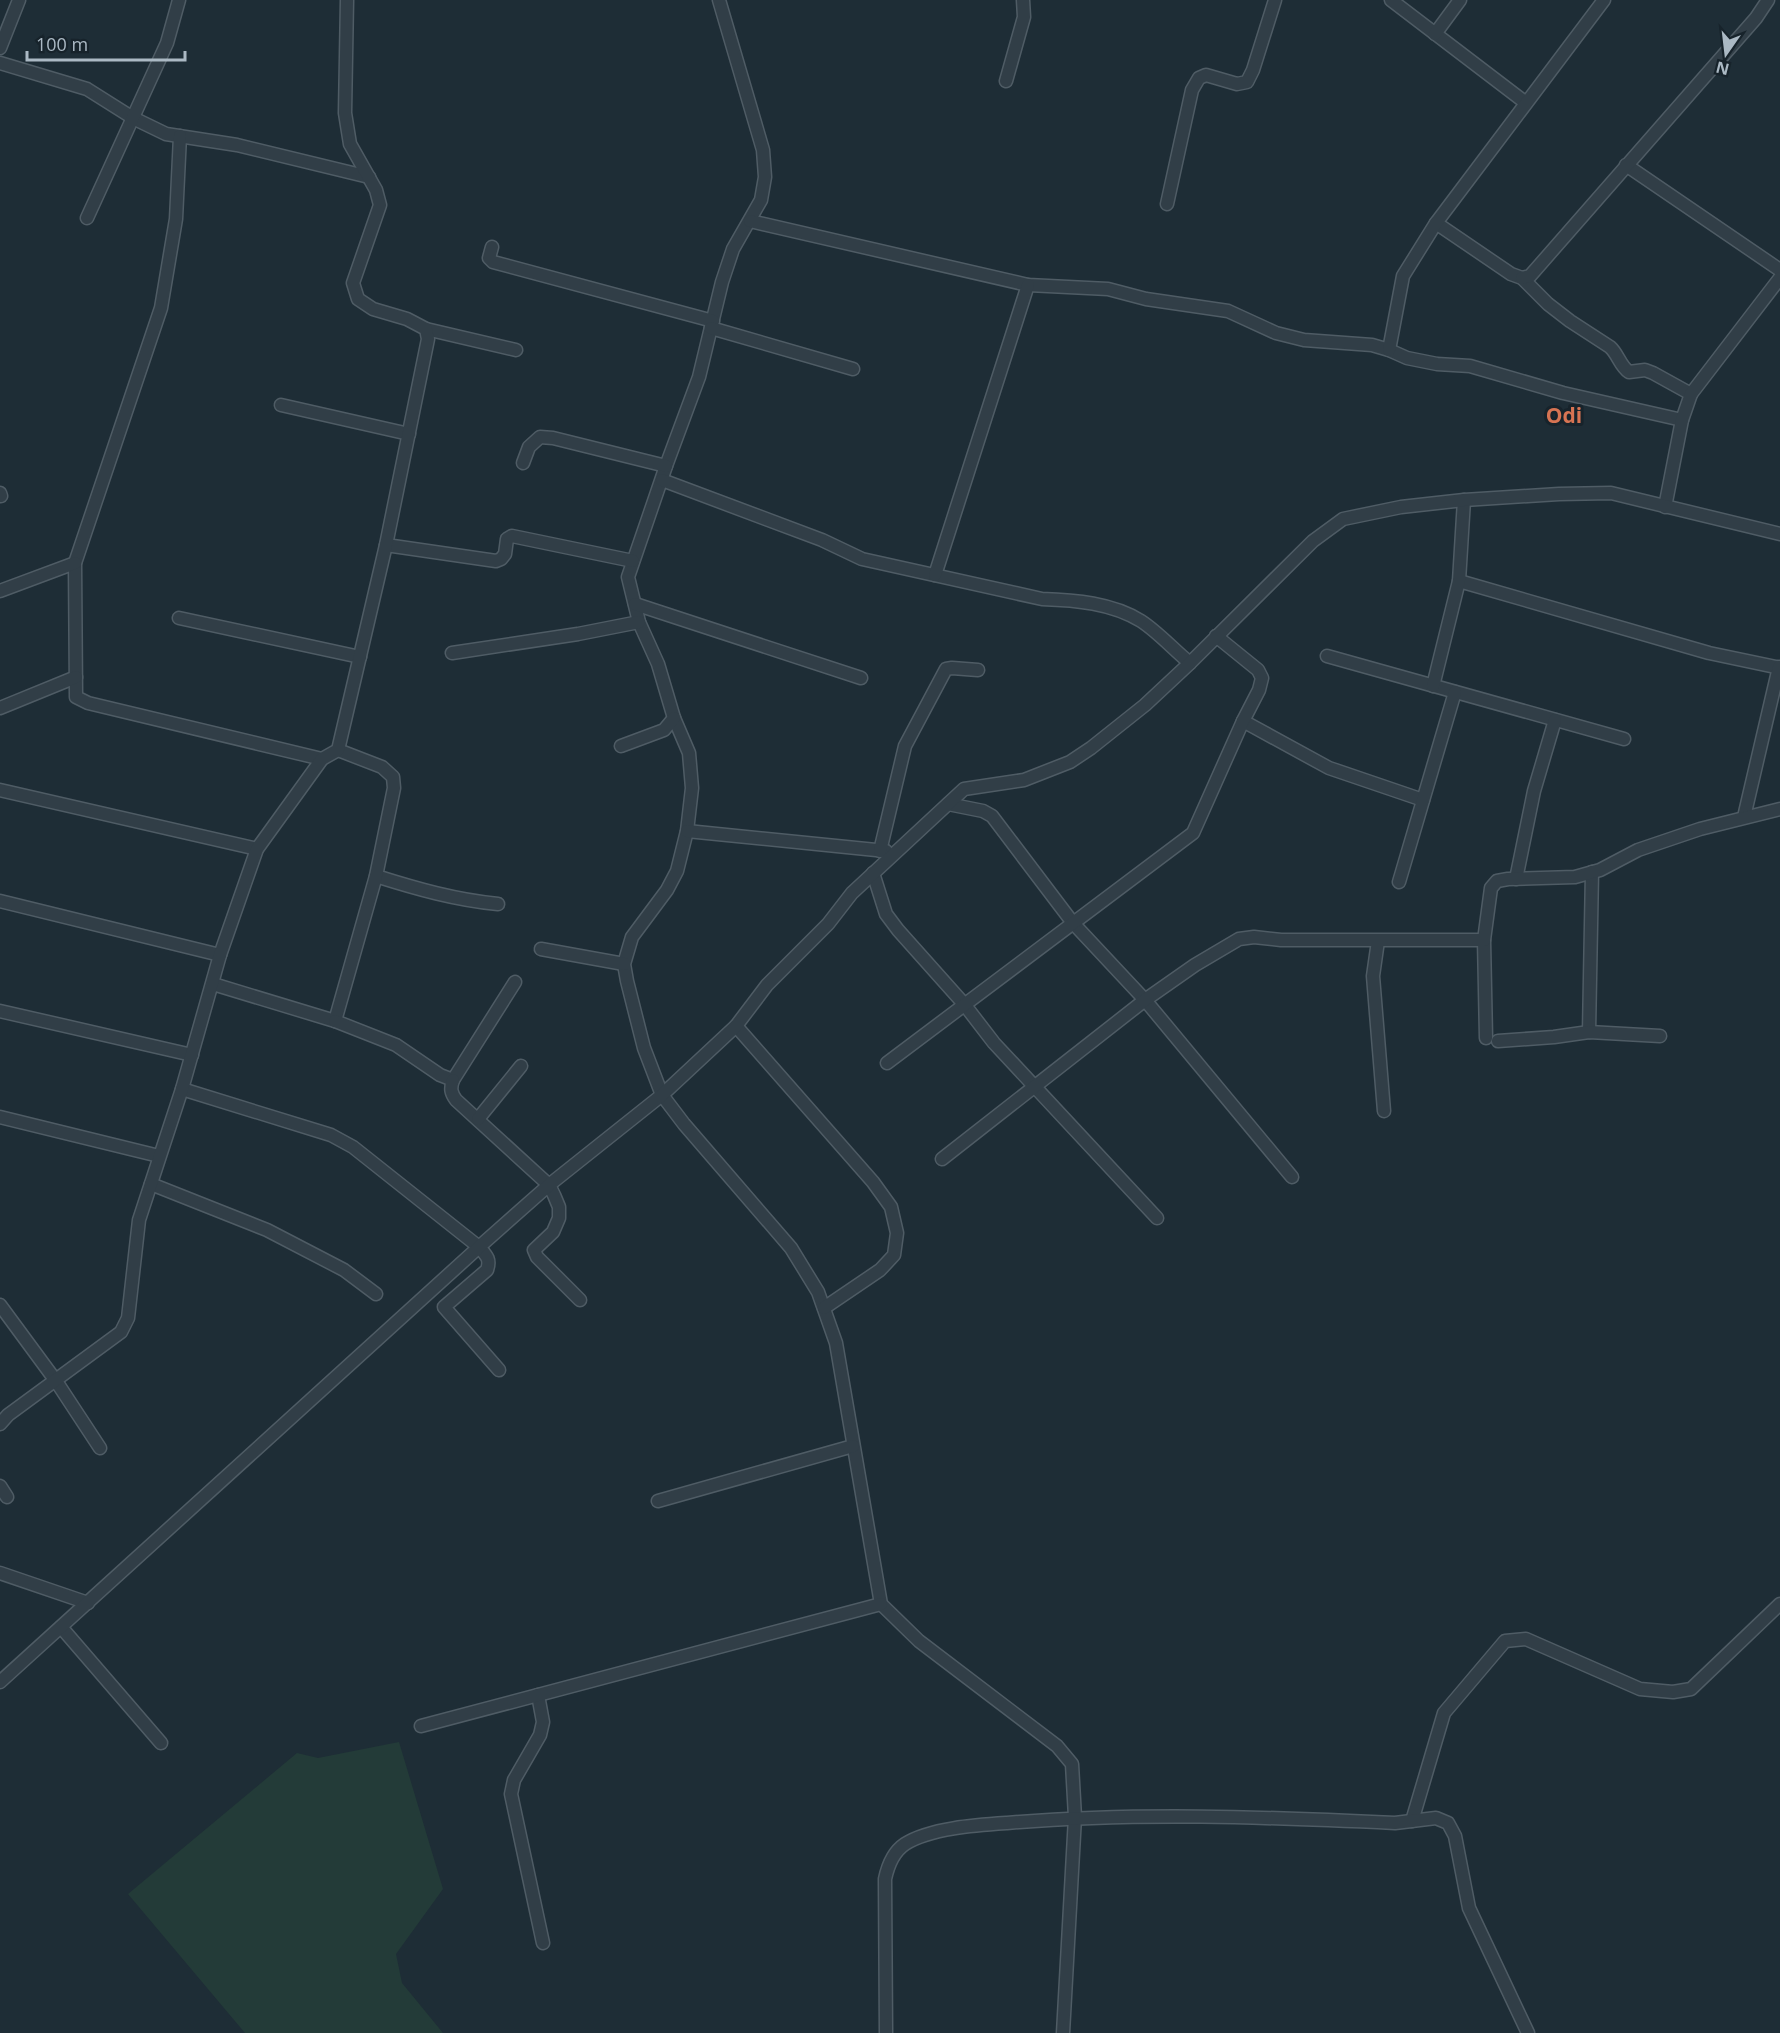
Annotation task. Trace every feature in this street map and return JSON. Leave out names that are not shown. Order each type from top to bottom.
[{"type":"street","points":[[0,48],[19,0]]},
{"type":"street","points":[[87,218],[167,43],[179,0]]},
{"type":"street","points":[[347,0],[345,113],[350,144],[376,190],[380,205],[352,284],[358,299],[373,309],[407,319],[426,329],[516,350]]},
{"type":"street","points":[[719,0],[763,150],[765,177],[761,200],[733,249],[699,377],[628,577],[639,622],[658,664],[674,718],[689,753],[692,788],[687,831],[677,872],[667,890],[632,936],[624,964],[634,1016],[662,1095],[684,1124],[791,1248],[818,1292],[836,1343],[881,1604],[919,1641],[1057,1746],[1072,1764],[1075,1817],[1063,2033]]},
{"type":"street","points":[[1006,81],[1024,17],[1023,0]]},
{"type":"street","points":[[1167,204],[1192,90],[1199,78],[1206,75],[1238,84],[1247,82],[1253,70],[1275,0]]},
{"type":"street","points":[[1390,0],[1526,104]]},
{"type":"street","points":[[1435,34],[1460,0]]},
{"type":"street","points":[[1389,350],[1403,276],[1436,223],[1604,0]]},
{"type":"street","points":[[1522,278],[1530,276],[1756,18],[1768,0]]},
{"type":"street","points":[[0,63],[87,89],[133,118],[166,134],[237,145],[369,177]]},
{"type":"street","points":[[180,136],[176,219],[161,308],[75,563],[76,697],[88,703],[322,759]]},
{"type":"street","points":[[1626,165],[1780,270]]},
{"type":"street","points":[[750,220],[1028,285],[1108,289],[1146,299],[1228,311],[1276,333],[1295,338],[1372,345],[1407,358],[1437,364],[1470,366],[1563,393],[1682,420]]},
{"type":"street","points":[[1436,223],[1511,274],[1522,278],[1548,304],[1610,347],[1629,372],[1645,370],[1691,394]]},
{"type":"street","points":[[492,247],[489,258],[493,262],[712,324],[853,369]]},
{"type":"street","points":[[1665,507],[1682,420],[1691,394],[1780,278]]},
{"type":"street","points":[[935,575],[1028,285]]},
{"type":"street","points":[[0,1424],[8,1415],[121,1332],[128,1318],[139,1220],[182,1089],[220,955],[257,849],[322,759],[338,750],[386,545],[428,339],[426,329]]},
{"type":"street","points":[[281,405],[409,434]]},
{"type":"street","points":[[523,463],[528,447],[540,437],[553,438],[666,466]]},
{"type":"street","points":[[662,480],[822,540],[862,560],[1042,599],[1070,600],[1104,606],[1140,621],[1190,663]]},
{"type":"street","points":[[0,1683],[479,1247],[549,1185],[662,1095],[736,1026],[767,985],[828,924],[852,893],[964,789],[1024,780],[1070,762],[1145,705],[1313,541],[1343,519],[1401,507],[1464,500],[1559,494],[1611,494],[1780,534]]},
{"type":"street","points":[[1433,686],[1460,580],[1464,500]]},
{"type":"street","points":[[386,545],[496,561],[505,554],[507,539],[512,536],[633,561]]},
{"type":"street","points":[[0,591],[75,563]]},
{"type":"street","points":[[1460,580],[1709,653],[1780,667],[1744,817]]},
{"type":"street","points":[[635,604],[861,678]]},
{"type":"street","points":[[179,618],[360,657]]},
{"type":"street","points":[[452,653],[578,634],[639,622]]},
{"type":"street","points":[[887,1063],[1193,833],[1259,690],[1262,678],[1258,670],[1216,636]]},
{"type":"street","points":[[1327,656],[1624,739]]},
{"type":"street","points":[[880,851],[905,746],[946,669],[978,670]]},
{"type":"street","points":[[0,708],[76,677]]},
{"type":"street","points":[[1400,882],[1455,692]]},
{"type":"street","points":[[621,746],[664,730],[674,718]]},
{"type":"street","points":[[1516,879],[1534,791],[1555,720]]},
{"type":"street","points":[[1243,721],[1329,768],[1424,800]]},
{"type":"street","points":[[335,1022],[376,876],[394,788],[393,777],[382,767],[338,750]]},
{"type":"street","points":[[0,790],[257,849]]},
{"type":"street","points":[[948,804],[984,811],[992,816],[1072,923],[1145,1000],[1292,1177]]},
{"type":"street","points":[[1660,1036],[1589,1032],[1554,1037],[1492,1039],[1484,940],[1491,888],[1497,881],[1575,877],[1592,872],[1638,850],[1700,829],[1780,809]]},
{"type":"street","points":[[687,831],[895,852]]},
{"type":"street","points":[[1589,1032],[1592,872]]},
{"type":"street","points":[[873,873],[886,914],[898,930],[964,1004],[994,1043],[1157,1218]]},
{"type":"street","points":[[376,876],[425,892],[467,901],[498,904]]},
{"type":"street","points":[[0,901],[220,955]]},
{"type":"street","points":[[942,1159],[1145,1000],[1239,939],[1254,937],[1281,940],[1484,940]]},
{"type":"street","points":[[1378,941],[1373,976],[1384,1111]]},
{"type":"street","points":[[541,949],[624,964]]},
{"type":"street","points":[[515,982],[453,1080],[451,1094],[549,1185],[559,1207],[559,1218],[553,1232],[534,1250],[537,1257],[580,1300]]},
{"type":"street","points":[[213,984],[335,1022],[396,1045],[440,1075],[453,1080]]},
{"type":"street","points":[[0,1011],[192,1055]]},
{"type":"street","points":[[736,1026],[873,1182],[891,1208],[897,1233],[894,1255],[880,1270],[824,1308]]},
{"type":"street","points":[[478,1119],[521,1066]]},
{"type":"street","points":[[182,1089],[331,1135],[353,1147],[479,1247],[488,1256],[490,1263],[488,1270],[444,1307],[499,1370]]},
{"type":"street","points":[[0,1117],[159,1156]]},
{"type":"street","points":[[151,1184],[267,1230],[344,1270],[376,1294]]},
{"type":"street","points":[[0,1305],[56,1381],[100,1448]]},
{"type":"street","points":[[658,1501],[853,1446]]},
{"type":"street","points":[[0,1486],[7,1497]]},
{"type":"street","points":[[0,1573],[88,1603]]},
{"type":"street","points":[[422,1726],[881,1604]]},
{"type":"street","points":[[1412,1821],[1444,1713],[1505,1641],[1526,1639],[1640,1689],[1673,1692],[1691,1689],[1780,1604]]},
{"type":"street","points":[[61,1627],[161,1743]]},
{"type":"street","points":[[538,1695],[543,1722],[540,1735],[514,1780],[511,1794],[543,1943]]},
{"type":"street","points":[[886,2033],[885,1879],[888,1863],[904,1845],[926,1835],[976,1826],[1075,1817],[1136,1816],[1395,1823],[1436,1818],[1448,1823],[1455,1836],[1469,1908],[1528,2033]]},
{"type":"green space","points":[[399,1742],[443,1889],[396,1954],[402,1983],[443,2033],[245,2033],[128,1894],[297,1753],[318,1758]]},
{"type":"district","name":"Odi","points":[[1564,415]]}]
